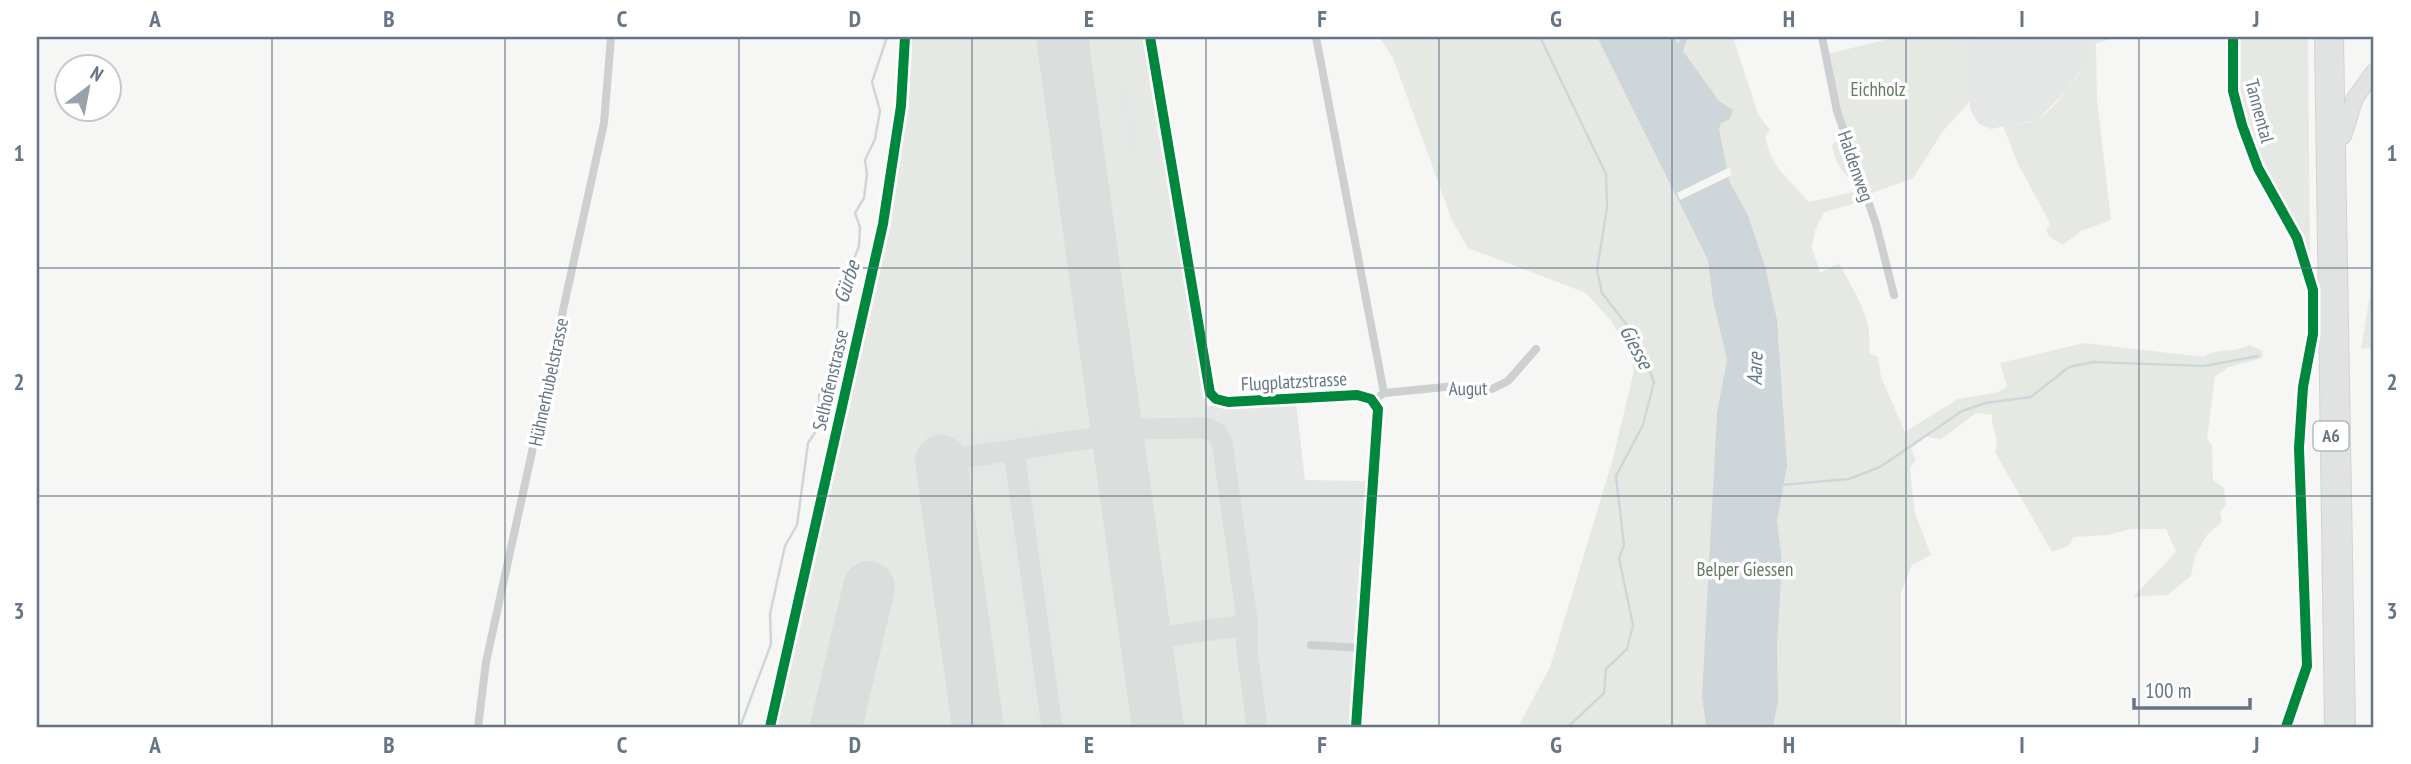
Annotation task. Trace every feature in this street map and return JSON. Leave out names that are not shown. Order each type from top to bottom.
[{"type":"highway","name":"A6","points":[[2323,37],[2333,727]]},
{"type":"highway","name":"A6","points":[[2335,37],[2347,727]]},
{"type":"highway","points":[[2338,155],[2355,98],[2374,72]]},
{"type":"street","name":"Hühnerhubelstrasse","points":[[478,727],[486,662],[604,123],[611,37]]},
{"type":"street","name":"Selhofenstrasse","points":[[770,727],[883,224],[901,106],[905,37]]},
{"type":"street","name":"Flugplatzstrasse","points":[[1150,37],[1210,393],[1228,402],[1351,394],[1373,401],[1379,419],[1356,727]]},
{"type":"street","points":[[1316,37],[1384,393],[1373,401]]},
{"type":"street","name":"Haldenweg","points":[[1822,37],[1837,111],[1875,224],[1894,295]]},
{"type":"street","name":"Tannental","points":[[2233,37],[2231,68],[2237,109],[2258,168],[2303,255],[2312,284],[2314,309],[2313,334],[2301,398],[2299,448],[2307,666],[2286,727]]},
{"type":"street","name":"Augut","points":[[1384,393],[1455,386],[1492,389],[1508,382],[1536,349]]},
{"type":"street","points":[[1311,645],[1361,648]]},
{"type":"shaded area","points":[[909,37],[1147,37],[1206,406],[1296,403],[1305,480],[1366,481],[1354,640],[1352,727],[775,727],[892,219]]},
{"type":"shaded area","points":[[1975,37],[2116,37],[2092,45],[2091,55],[2066,91],[2037,120],[1991,129],[1978,123],[1971,111],[1961,44]]},
{"type":"green space","points":[[909,37],[1044,37],[1098,433],[1065,433],[1039,425],[960,437],[958,429],[924,434],[964,727],[852,727],[886,577],[851,568],[816,727],[777,727],[892,219]]},
{"type":"green space","points":[[1080,37],[1147,37],[1164,143],[1138,147],[1128,84],[1118,85],[1127,152],[1165,149],[1207,420],[1140,423],[1133,418]]},
{"type":"green space","name":"Belper Giessen","points":[[1379,37],[1733,37],[1758,114],[1770,130],[1765,138],[1769,149],[1783,173],[1809,202],[1858,191],[1864,201],[1824,212],[1815,231],[1812,247],[1820,273],[1839,263],[1856,295],[1869,329],[1869,353],[1878,357],[1881,377],[1905,432],[1958,399],[1999,392],[2007,386],[2000,363],[2084,343],[2203,357],[2249,345],[2263,351],[2262,358],[2229,367],[2215,376],[2207,439],[2212,445],[2213,480],[2224,488],[2226,505],[2220,512],[2222,522],[2207,535],[2195,556],[2191,576],[2167,595],[2133,597],[2176,552],[2166,529],[2131,529],[2108,535],[2073,537],[2070,545],[2052,552],[1995,452],[1992,415],[1976,413],[1941,439],[1926,437],[1911,448],[1916,460],[1910,468],[1915,514],[1931,555],[1912,565],[1901,592],[1901,727],[1518,727],[1550,667],[1612,462],[1634,371],[1631,355],[1611,321],[1586,293],[1468,248],[1452,220],[1393,58]]},
{"type":"green space","name":"Eichholz","points":[[1897,37],[1975,37],[1961,44],[1971,100],[1943,131],[1913,178],[1867,195],[1858,173],[1848,177],[1834,154],[1832,145],[1842,136],[1842,126],[1836,122],[1827,54]]},
{"type":"green space","points":[[2234,37],[2308,37],[2310,256],[2270,185],[2245,124],[2238,91]]},
{"type":"green space","points":[[2096,43],[2097,100],[2111,220],[2081,231],[2063,245],[2049,236],[2046,229],[2050,226],[2049,221],[2018,164],[2003,126],[2036,120],[2052,107],[2085,63],[2091,45]]},
{"type":"green space","points":[[2374,271],[2374,347],[2361,349]]},
{"type":"green space","points":[[1200,433],[1210,436],[1217,444],[1240,606],[1229,619],[1189,626],[1170,623],[1163,618],[1159,609],[1138,452],[1147,439],[1155,436]]},
{"type":"green space","points":[[1100,448],[1139,727],[1070,727],[1035,470],[1046,464],[1050,455]]},
{"type":"green space","points":[[999,474],[1035,727],[999,727],[965,478]]},
{"type":"green space","points":[[1220,638],[1233,643],[1238,653],[1246,727],[1175,727],[1166,663],[1168,650],[1178,644]]},
{"type":"water","name":"Aare","points":[[1597,37],[1675,37],[1677,44],[1683,37],[1688,37],[1683,51],[1719,101],[1733,110],[1730,119],[1721,123],[1719,129],[1730,183],[1748,215],[1765,266],[1777,320],[1787,466],[1777,521],[1782,562],[1777,646],[1778,701],[1773,727],[1706,727],[1702,696],[1717,413],[1727,360],[1713,300],[1708,260]]},
{"type":"pier","points":[[1730,167],[1732,175],[1680,200],[1677,193]]},
{"type":"waterway","name":"Gürbe","points":[[740,727],[771,644],[770,614],[785,546],[797,525],[808,443],[820,425],[819,395],[835,362],[839,297],[859,246],[860,227],[855,213],[864,198],[867,174],[865,160],[875,139],[880,111],[872,82],[887,37]]},
{"type":"waterway","name":"Giesse","points":[[1540,37],[1606,174],[1607,207],[1597,270],[1602,293],[1636,337],[1654,382],[1643,425],[1616,476],[1624,545],[1619,558],[1633,625],[1627,649],[1606,669],[1604,693],[1568,727]]},
{"type":"waterway","points":[[1781,485],[1849,479],[1880,467],[1962,411],[1985,403],[2031,397],[2069,367],[2093,362],[2204,366],[2258,356]]},
{"type":"taxiway","points":[[1112,397],[1118,419],[1129,429],[1206,428],[1216,433],[1222,442],[1247,620],[1247,650],[1257,727]]},
{"type":"taxiway","points":[[941,461],[1139,431]]},
{"type":"taxiway","points":[[1122,462],[1124,443],[1139,431]]},
{"type":"taxiway","points":[[1014,451],[1052,727]]},
{"type":"taxiway","points":[[1143,616],[1153,632],[1170,636],[1238,626],[1244,622],[1246,615]]},
{"type":"taxiway","points":[[1150,666],[1155,645],[1170,636]]},
{"type":"runway","points":[[1062,37],[1158,727]]},
{"type":"runway","points":[[941,461],[978,727]]},
{"type":"runway","points":[[836,727],[869,587]]},
{"type":"cycle path","points":[[770,727],[883,224],[901,106],[905,37]]},
{"type":"cycle path","points":[[1150,37],[1210,393],[1216,399],[1228,402],[1357,395],[1371,399],[1378,409],[1356,727]]},
{"type":"cycle path","points":[[2233,37],[2233,91],[2242,125],[2258,168],[2297,238],[2313,290],[2313,334],[2303,387],[2299,448],[2307,666],[2286,727]]}]
